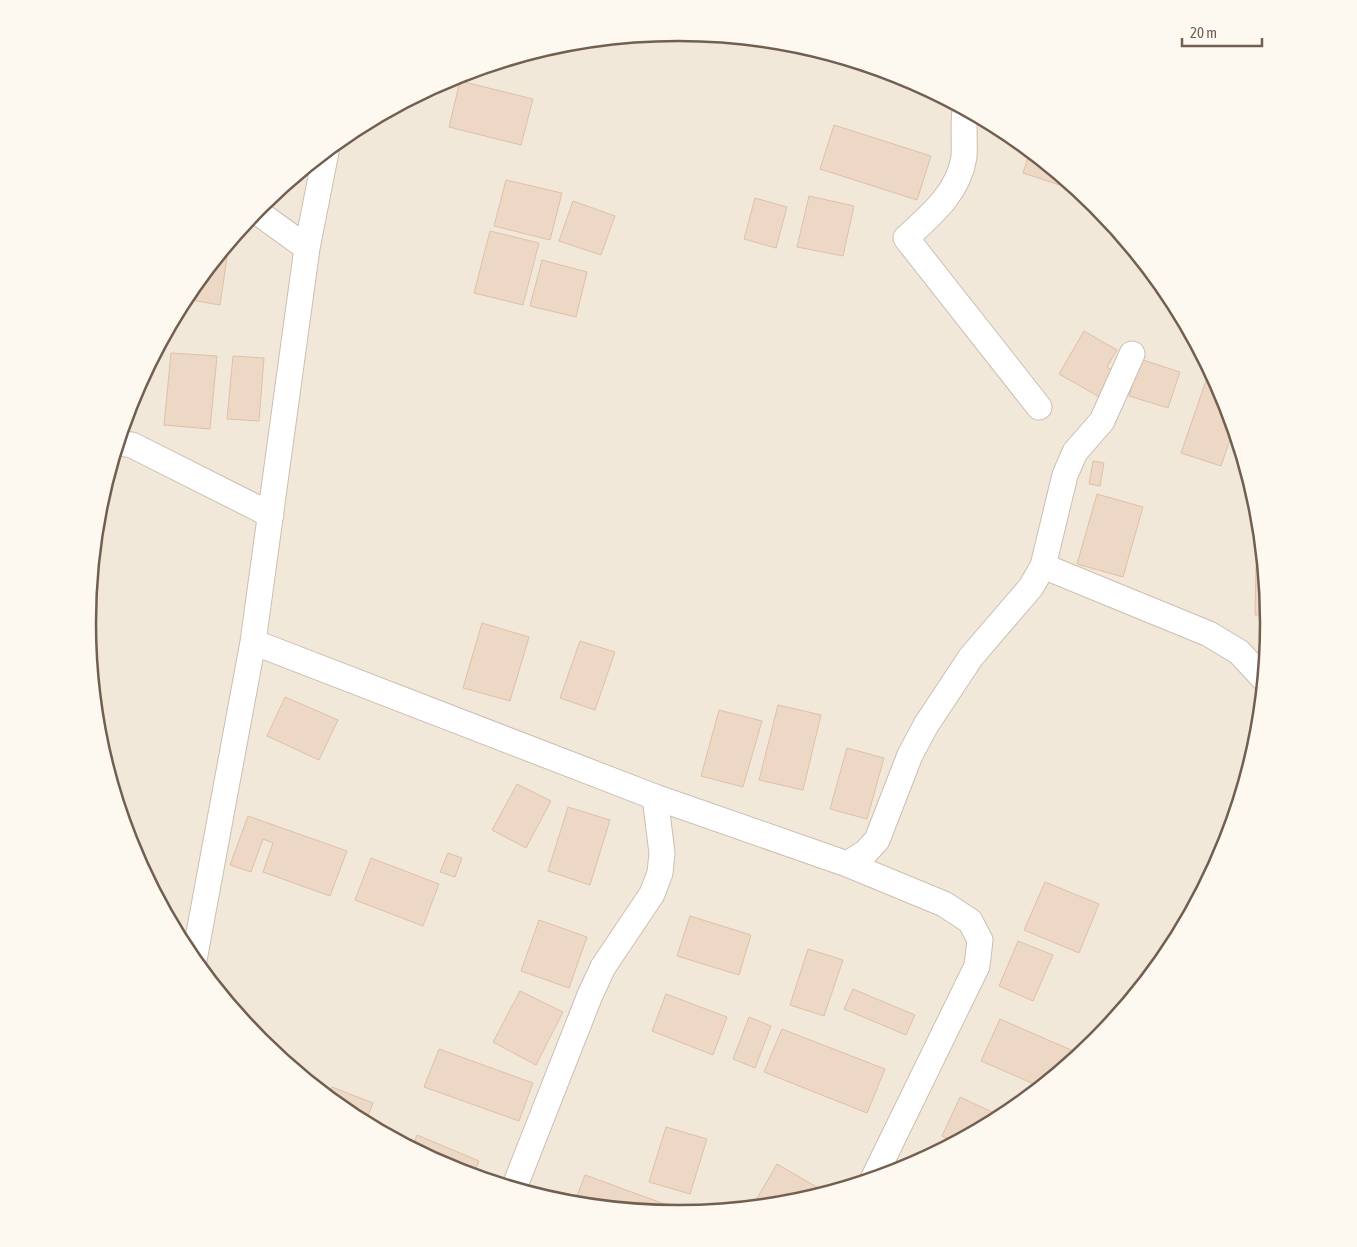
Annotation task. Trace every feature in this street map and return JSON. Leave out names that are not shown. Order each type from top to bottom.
[{"type":"street","points":[[965,116],[961,173],[951,191],[932,216],[906,238],[1039,407]]},
{"type":"street","points":[[196,950],[253,642],[307,248],[324,162]]},
{"type":"street","points":[[263,216],[307,248]]},
{"type":"street","points":[[847,864],[866,853],[877,840],[910,755],[926,725],[971,657],[1031,587],[1044,566],[1065,475],[1075,452],[1102,421],[1132,354]]},
{"type":"street","points":[[125,443],[132,445],[271,515]]},
{"type":"street","points":[[1044,566],[1209,634],[1239,652],[1259,673]]},
{"type":"street","points":[[253,642],[655,797],[847,864],[944,904],[970,921],[980,940],[977,966],[878,1170]]},
{"type":"street","points":[[516,1182],[590,995],[603,968],[652,894],[660,873],[662,853],[655,797]]},
{"type":"shaded area","points":[[640,42],[717,42],[754,46],[792,52],[866,72],[936,101],[970,119],[1002,139],[1062,186],[1090,212],[1140,269],[1163,300],[1201,366],[1230,436],[1241,473],[1250,510],[1260,585],[1260,662],[1256,699],[1250,737],[1230,811],[1201,881],[1183,915],[1163,947],[1116,1007],[1090,1035],[1033,1085],[1002,1108],[936,1146],[866,1175],[829,1186],[792,1195],[717,1205],[640,1205],[603,1201],[565,1195],[491,1175],[421,1146],[387,1128],[355,1108],[295,1061],[267,1035],[217,978],[194,947],[156,881],[127,811],[116,774],[107,737],[97,662],[97,585],[101,548],[107,510],[127,436],[156,366],[174,332],[194,300],[241,240],[267,212],[324,162],[355,139],[421,101],[491,72],[528,61],[565,52]]},
{"type":"building","points":[[465,82],[533,99],[521,145],[449,127],[459,85]]},
{"type":"building","points":[[834,125],[931,156],[917,200],[820,169]]},
{"type":"building","points":[[1028,158],[1062,186],[1023,173]]},
{"type":"building","points":[[506,180],[562,193],[550,240],[494,226]]},
{"type":"building","points":[[809,196],[854,206],[843,256],[797,247]]},
{"type":"building","points":[[755,198],[787,207],[776,248],[744,239]]},
{"type":"building","points":[[573,201],[615,216],[601,255],[559,241]]},
{"type":"building","points":[[490,231],[539,243],[523,305],[474,293]]},
{"type":"building","points":[[227,257],[220,305],[194,300]]},
{"type":"building","points":[[542,260],[587,272],[576,317],[530,306]]},
{"type":"building","points":[[1084,331],[1117,350],[1107,367],[1118,374],[1103,399],[1059,374]]},
{"type":"building","points":[[171,353],[217,356],[210,429],[164,425]]},
{"type":"building","points":[[233,356],[264,358],[259,421],[227,419]]},
{"type":"building","points":[[1140,359],[1180,372],[1168,408],[1129,396]]},
{"type":"building","points":[[1207,379],[1231,438],[1221,466],[1181,453]]},
{"type":"building","points":[[1093,461],[1104,463],[1100,486],[1089,484]]},
{"type":"building","points":[[1097,494],[1143,507],[1123,577],[1077,564]]},
{"type":"building","points":[[1256,551],[1261,615],[1255,615]]},
{"type":"building","points":[[482,623],[529,637],[510,701],[463,688]]},
{"type":"building","points":[[580,641],[615,652],[595,710],[560,698]]},
{"type":"building","points":[[285,697],[338,720],[319,760],[267,736]]},
{"type":"building","points":[[778,705],[821,715],[803,790],[759,780]]},
{"type":"building","points":[[719,710],[762,721],[743,787],[701,776]]},
{"type":"building","points":[[847,748],[884,758],[867,819],[830,809]]},
{"type":"building","points":[[517,784],[551,801],[526,848],[492,830]]},
{"type":"building","points":[[568,807],[610,820],[590,885],[548,871]]},
{"type":"building","points":[[248,816],[347,851],[330,896],[263,872],[273,843],[263,839],[251,872],[230,865]]},
{"type":"building","points":[[448,853],[462,858],[455,877],[440,872]]},
{"type":"building","points":[[371,858],[439,884],[423,926],[355,900]]},
{"type":"building","points":[[1045,882],[1099,904],[1079,953],[1024,930]]},
{"type":"building","points":[[690,916],[751,935],[739,975],[677,956]]},
{"type":"building","points":[[539,920],[587,937],[569,988],[521,971]]},
{"type":"building","points":[[1018,941],[1053,955],[1033,1001],[999,986]]},
{"type":"building","points":[[808,949],[843,960],[824,1016],[790,1005]]},
{"type":"building","points":[[853,989],[915,1015],[906,1035],[844,1009]]},
{"type":"building","points":[[520,991],[563,1012],[536,1065],[493,1042]]},
{"type":"building","points":[[666,994],[727,1017],[713,1055],[652,1031]]},
{"type":"building","points":[[749,1017],[771,1026],[755,1068],[733,1059]]},
{"type":"building","points":[[1000,1019],[1073,1051],[1034,1084],[981,1061]]},
{"type":"building","points":[[782,1029],[885,1069],[867,1113],[764,1072]]},
{"type":"building","points":[[439,1049],[533,1083],[519,1121],[424,1087]]},
{"type":"building","points":[[332,1087],[373,1103],[368,1116],[355,1108],[331,1090]]},
{"type":"building","points":[[960,1097],[994,1113],[949,1139],[942,1136]]},
{"type":"building","points":[[666,1127],[707,1139],[690,1194],[649,1182]]},
{"type":"building","points":[[417,1135],[479,1161],[476,1169],[414,1142]]},
{"type":"building","points":[[777,1164],[819,1188],[792,1195],[756,1201]]},
{"type":"building","points":[[585,1175],[669,1206],[640,1205],[577,1197]]}]
